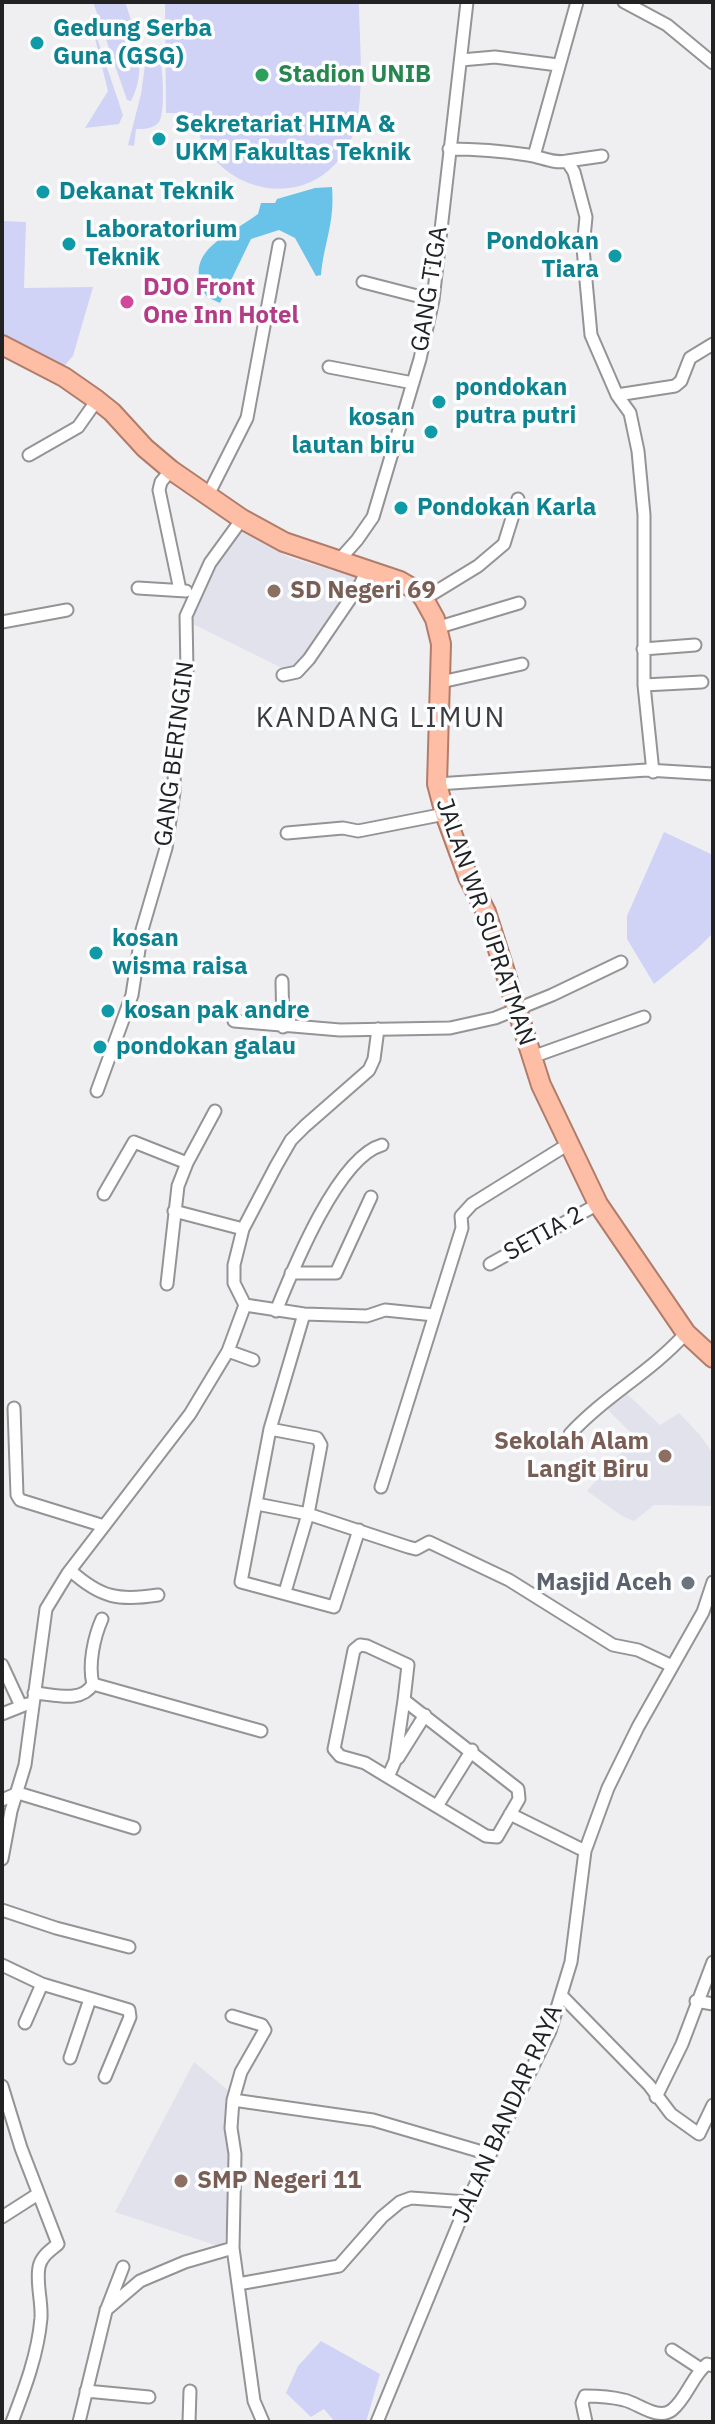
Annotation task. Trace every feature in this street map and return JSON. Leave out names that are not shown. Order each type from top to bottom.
[{"type":"highway","points":[[2,345],[64,377],[97,400],[171,470],[242,519],[284,542],[410,585],[424,599]]},
{"type":"highway","name":"JALAN WR SUPRATMAN","points":[[424,599],[435,619],[441,644],[437,784],[468,877],[486,912],[541,1085],[598,1204],[686,1333],[711,1354]]},
{"type":"street","name":"GANG TIGA","points":[[340,559],[373,517],[413,383],[433,300],[467,2]]},
{"type":"street","points":[[534,156],[577,2]]},
{"type":"street","points":[[624,2],[667,25],[713,63]]},
{"type":"street","points":[[461,60],[495,57],[558,65]]},
{"type":"street","points":[[449,149],[485,149],[558,163],[602,156]]},
{"type":"street","points":[[567,161],[574,172],[586,217],[583,248],[591,335],[617,395],[630,413],[638,451],[646,582],[644,685],[653,772]]},
{"type":"street","points":[[208,495],[247,418],[279,245]]},
{"type":"street","points":[[363,282],[433,300]]},
{"type":"street","points":[[617,395],[675,386],[681,381],[690,358],[713,344]]},
{"type":"street","points":[[329,367],[413,383]]},
{"type":"street","points":[[29,455],[78,427],[97,400]]},
{"type":"street","points":[[171,470],[161,482],[159,490],[180,590]]},
{"type":"street","points":[[424,599],[478,566],[504,544],[518,499]]},
{"type":"street","name":"GANG BERINGIN","points":[[97,1091],[132,995],[142,930],[166,848],[174,792],[175,727],[187,671],[186,616],[210,563],[242,519]]},
{"type":"street","points":[[283,675],[297,672],[309,659],[361,583],[367,568]]},
{"type":"street","points":[[138,588],[195,592]]},
{"type":"street","points":[[436,628],[519,603]]},
{"type":"street","points":[[2,622],[67,610]]},
{"type":"street","points":[[643,649],[695,645]]},
{"type":"street","points":[[441,682],[522,664]]},
{"type":"street","points":[[644,685],[702,682]]},
{"type":"street","points":[[437,784],[653,772],[713,774]]},
{"type":"street","points":[[287,833],[339,828],[358,831],[445,814]]},
{"type":"street","points":[[234,1021],[283,1027],[450,1028],[495,1018],[621,962]]},
{"type":"street","points":[[282,981],[283,1027]]},
{"type":"street","points":[[532,1057],[644,1017]]},
{"type":"street","points":[[2,1859],[11,1811],[25,1765],[29,1701],[46,1609],[104,1526],[190,1414],[228,1351],[245,1305],[234,1283],[234,1265],[243,1229],[291,1140],[369,1070],[374,1059],[378,1029]]},
{"type":"street","points":[[167,1284],[178,1186],[215,1111]]},
{"type":"street","points":[[104,1194],[134,1142],[187,1163]]},
{"type":"street","points":[[381,1487],[462,1228],[461,1216],[472,1204],[570,1143]]},
{"type":"street","points":[[276,1311],[325,1204],[352,1167],[382,1145]]},
{"type":"street","points":[[291,1273],[336,1273],[371,1197]]},
{"type":"street","name":"SETIA 2","points":[[490,1264],[598,1204]]},
{"type":"street","points":[[174,1211],[243,1229]]},
{"type":"street","points":[[245,1305],[304,1314],[367,1316],[385,1310],[434,1315]]},
{"type":"street","points":[[304,1314],[270,1429],[241,1582],[285,1592],[329,1607],[336,1606],[362,1531]]},
{"type":"street","points":[[570,1434],[585,1418],[640,1377],[686,1333]]},
{"type":"street","points":[[228,1351],[253,1360]]},
{"type":"street","points":[[14,1408],[17,1495],[20,1500],[104,1526]]},
{"type":"street","points":[[270,1429],[317,1438],[321,1445],[308,1514],[285,1592]]},
{"type":"street","points":[[257,1504],[308,1514],[416,1549],[429,1542],[509,1580],[613,1645],[638,1650],[672,1666]]},
{"type":"street","points":[[71,1571],[93,1590],[110,1597],[158,1595]]},
{"type":"street","name":"JALAN BANDAR RAYA","points":[[377,2422],[467,2202],[550,2031],[571,1962],[585,1851],[608,1788],[672,1666],[708,1614],[713,1582]]},
{"type":"street","points":[[93,1684],[90,1675],[92,1657],[102,1619]]},
{"type":"street","points":[[395,1761],[408,1665],[360,1645],[354,1650],[334,1749],[340,1756],[365,1763],[492,1838],[497,1837],[519,1799],[518,1789],[472,1750],[404,1700]]},
{"type":"street","points":[[2,1665],[29,1701]]},
{"type":"street","points":[[2,1714],[29,1701],[72,1697],[87,1692],[93,1684]]},
{"type":"street","points":[[93,1684],[261,1731]]},
{"type":"street","points":[[388,1777],[425,1715]]},
{"type":"street","points":[[437,1806],[472,1750]]},
{"type":"street","points":[[3,1795],[18,1793],[134,1828]]},
{"type":"street","points":[[510,1814],[585,1851]]},
{"type":"street","points":[[2,1910],[129,1947]]},
{"type":"street","points":[[656,2097],[682,2044],[713,1962]]},
{"type":"street","points":[[2,1965],[42,1984],[124,2008],[131,2013],[105,2077]]},
{"type":"street","points":[[25,2023],[42,1984]]},
{"type":"street","points":[[561,1995],[649,2085],[671,2114],[699,2134],[713,2105]]},
{"type":"street","points":[[70,2058],[90,1999]]},
{"type":"street","points":[[696,2001],[713,2004]]},
{"type":"street","points":[[232,2016],[262,2025],[265,2030],[241,2072],[233,2100],[231,2128],[235,2154],[233,2248],[254,2401],[263,2422]]},
{"type":"street","points":[[2,2086],[5,2115],[58,2244],[43,2257],[38,2269],[42,2302],[38,2340],[29,2379],[12,2422]]},
{"type":"street","points":[[233,2100],[373,2120],[489,2154]]},
{"type":"street","points":[[2,2217],[38,2194]]},
{"type":"street","points":[[238,2284],[339,2266],[382,2217],[400,2202],[411,2198],[467,2202]]},
{"type":"street","points":[[106,2311],[140,2281],[185,2262],[233,2248]]},
{"type":"street","points":[[79,2422],[106,2311],[123,2267]]},
{"type":"street","points":[[586,2422],[582,2403],[585,2396],[625,2400],[656,2413],[671,2411],[707,2368],[672,2350]]},
{"type":"street","points":[[86,2391],[149,2397]]},
{"type":"street","points":[[189,2422],[190,2391]]},
{"type":"shaded area","points":[[93,2],[125,2],[136,39],[139,64],[139,77],[131,101],[127,100]]},
{"type":"shaded area","name":"Stadion UNIB","points":[[165,2],[359,2],[359,111],[350,142],[333,166],[312,181],[287,188],[262,187],[239,179],[218,163],[202,141],[193,113],[166,113]]},
{"type":"shaded area","points":[[89,14],[123,115],[119,124],[85,128],[108,91]]},
{"type":"shaded area","points":[[161,64],[163,94],[159,122],[148,128],[136,129],[134,146],[128,145],[145,65]]},
{"type":"shaded area","points":[[2,221],[26,222],[24,288],[93,287],[73,356],[65,365],[59,365],[2,334]]},
{"type":"shaded area","name":"SD Negeri 69","points":[[236,528],[291,558],[359,578],[302,662],[288,671],[187,621],[193,602]]},
{"type":"shaded area","points":[[664,832],[713,855],[713,933],[654,984],[627,939],[627,916]]},
{"type":"shaded area","name":"Sekolah Alam Langit Biru","points":[[626,1393],[660,1425],[679,1413],[700,1435],[713,1454],[713,1506],[654,1505],[634,1521],[587,1491],[614,1459],[638,1440],[606,1408]]},
{"type":"shaded area","name":"SMP Negeri 11","points":[[194,2062],[229,2091],[228,2114],[234,2150],[224,2248],[115,2212]]},
{"type":"shaded area","points":[[321,2341],[380,2374],[366,2422],[335,2422],[324,2409],[311,2417],[286,2393],[298,2366]]},
{"type":"water","points":[[332,187],[332,211],[321,275],[316,276],[295,238],[279,230],[251,239],[220,303],[207,297],[200,281],[199,268],[211,246],[258,214],[261,203],[275,203],[277,199],[315,188]]},
{"type":"place","name":"Gedung Serba Guna (GSG)","points":[[37,43]]},
{"type":"place","name":"Stadion UNIB","points":[[262,75]]},
{"type":"place","name":"Sekretariat HIMA & UKM Fakultas Teknik","points":[[159,139]]},
{"type":"place","name":"Dekanat Teknik","points":[[43,192]]},
{"type":"place","name":"Laboratorium Teknik","points":[[69,244]]},
{"type":"place","name":"Pondokan Tiara","points":[[615,256]]},
{"type":"place","name":"DJO Front One Inn Hotel","points":[[127,302]]},
{"type":"place","name":"pondokan putra putri","points":[[439,402]]},
{"type":"place","name":"kosan lautan biru","points":[[431,432]]},
{"type":"place","name":"Pondokan Karla","points":[[401,508]]},
{"type":"place","name":"SD Negeri 69","points":[[274,591]]},
{"type":"place","name":"kosan wisma raisa","points":[[96,953]]},
{"type":"place","name":"kosan pak andre","points":[[108,1011]]},
{"type":"place","name":"pondokan galau","points":[[100,1047]]},
{"type":"place","name":"Sekolah Alam Langit Biru","points":[[665,1456]]},
{"type":"place","name":"Masjid Aceh","points":[[688,1583]]},
{"type":"place","name":"SMP Negeri 11","points":[[181,2181]]},
{"type":"district","name":"KANDANG LIMUN","points":[[381,719]]}]
